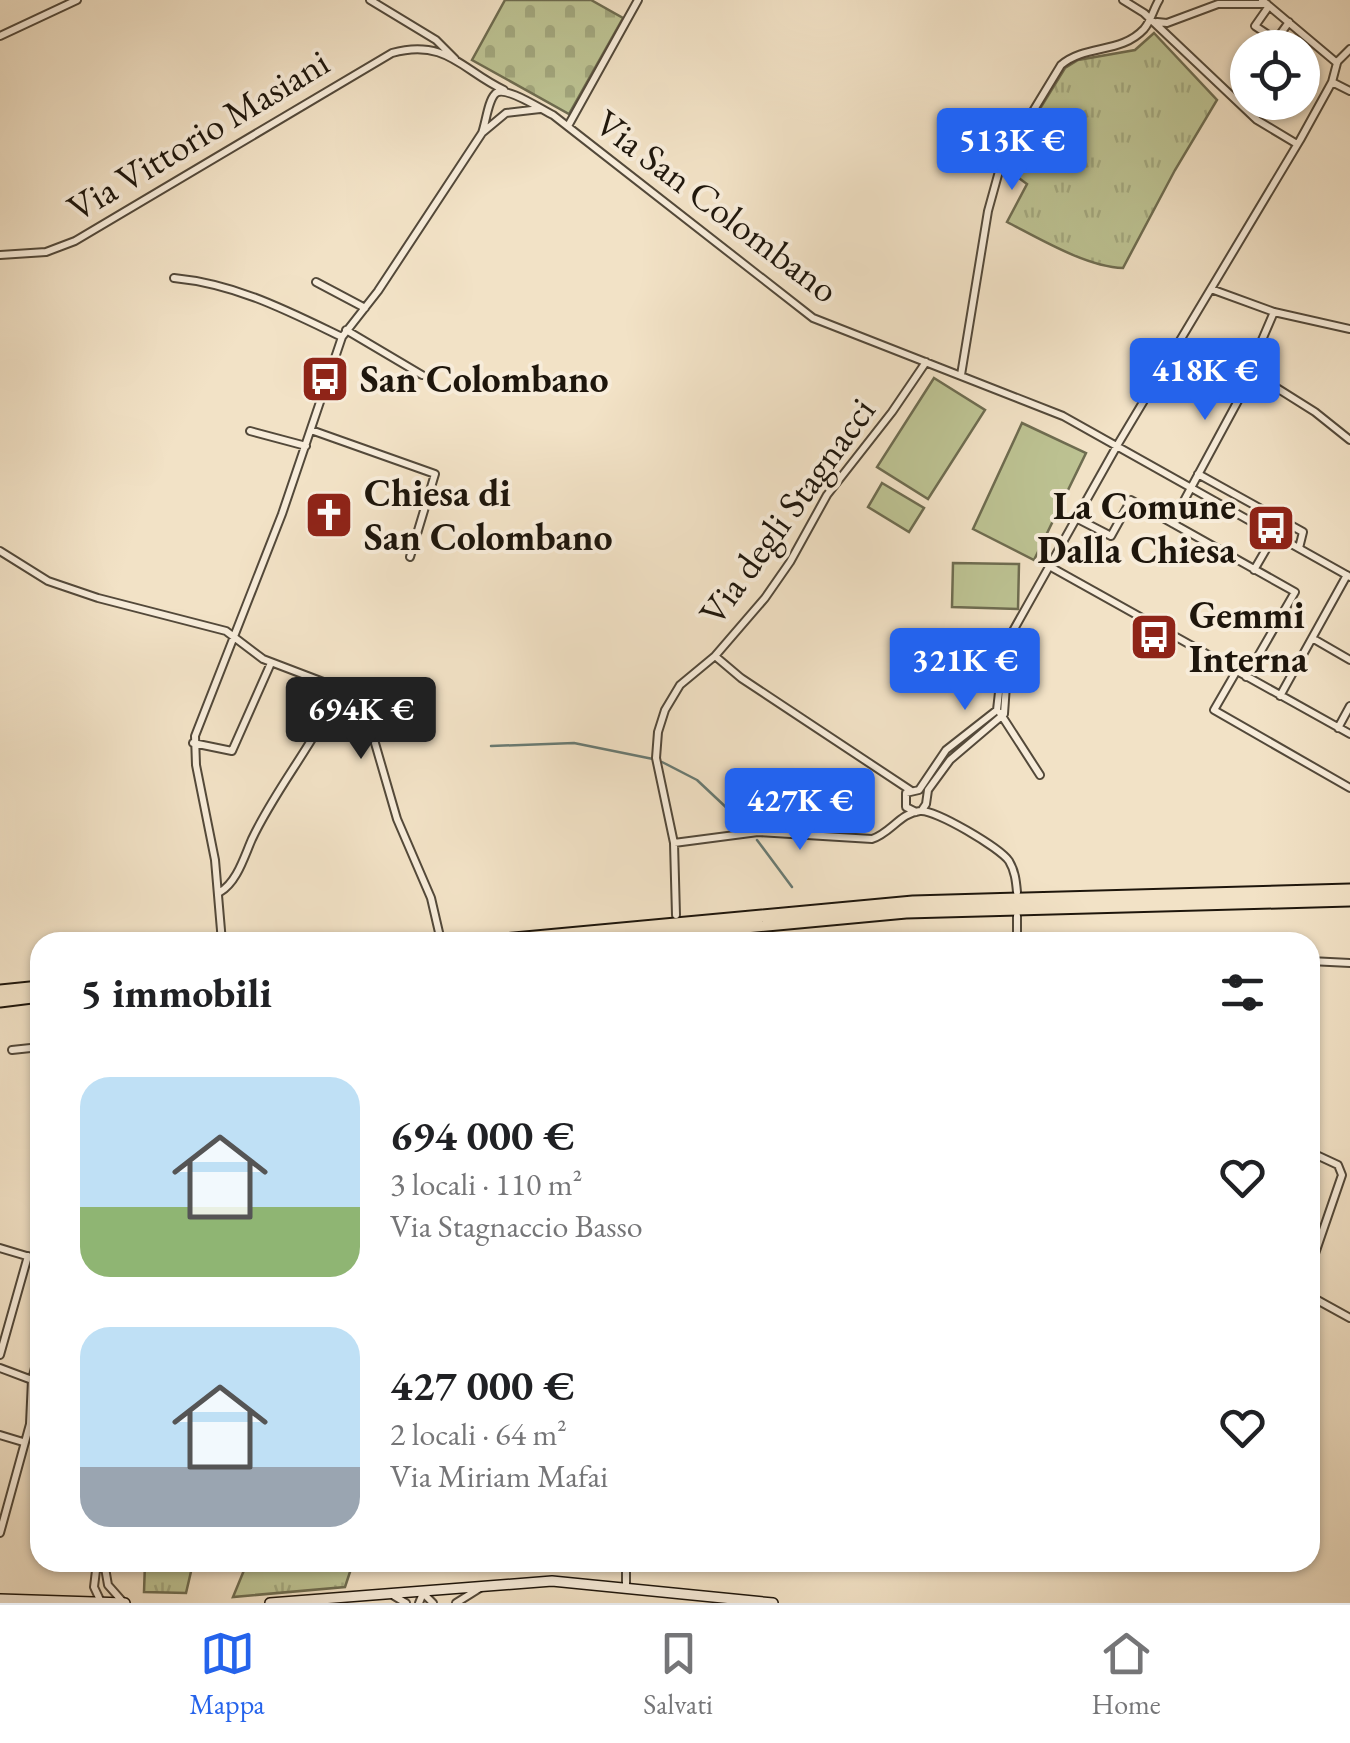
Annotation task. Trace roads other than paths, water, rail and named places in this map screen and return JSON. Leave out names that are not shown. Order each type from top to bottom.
[{"type":"highway","points":[[590,932],[913,902],[1350,890]]},
{"type":"highway","points":[[693,932],[906,912],[1350,900]]},
{"type":"highway","points":[[0,991],[30,988]]},
{"type":"highway","points":[[0,1001],[30,997]]},
{"type":"main road","points":[[270,1603],[421,1598],[552,1581],[773,1603]]},
{"type":"main road","points":[[0,1600],[125,1603]]},
{"type":"street","points":[[0,36],[77,0]]},
{"type":"street","points":[[370,0],[436,40],[456,60]]},
{"type":"street","points":[[568,126],[638,0]]},
{"type":"street","points":[[1123,0],[1151,20],[1257,120],[1297,144]]},
{"type":"street","points":[[961,375],[988,211],[1001,164],[1061,65],[1076,56],[1127,43],[1151,20],[1160,0]]},
{"type":"street","points":[[1151,20],[1167,24],[1219,2],[1266,3],[1337,63]]},
{"type":"street","points":[[1266,3],[1255,26],[1276,40],[1289,22]]},
{"type":"street","points":[[416,29],[420,49],[456,60]]},
{"type":"street","points":[[430,51],[436,40]]},
{"type":"street","points":[[674,843],[758,832],[870,839],[887,833],[900,820],[918,811],[950,760],[1000,712],[1007,696],[1009,641],[1023,614],[1118,444],[1297,144],[1332,82],[1337,63],[1350,48]]},
{"type":"street","name":"Via Vittorio Masiani","points":[[0,255],[46,252],[75,241],[371,63],[392,52],[420,49]]},
{"type":"street","name":"Via San Colombano","points":[[456,60],[568,126],[813,318],[1033,402],[1118,444],[1348,576]]},
{"type":"street","points":[[1332,82],[1350,91]]},
{"type":"street","points":[[492,84],[496,110],[507,112]]},
{"type":"street","points":[[221,932],[219,892],[193,743],[207,698],[306,446],[344,333],[378,291],[482,132],[496,93],[505,90]]},
{"type":"street","points":[[482,132],[515,104],[514,95]]},
{"type":"street","name":"Via San Colombano","points":[[507,112],[540,109]]},
{"type":"street","points":[[174,278],[246,292],[344,333],[422,375]]},
{"type":"street","points":[[316,282],[365,308]]},
{"type":"street","points":[[1211,289],[1274,312],[1350,329]]},
{"type":"street","points":[[1172,524],[1253,373],[1253,361],[1274,312]]},
{"type":"street","name":"Via degli Stagnacci","points":[[676,915],[674,843],[657,769],[660,726],[680,686],[715,656],[781,576],[824,500],[926,362]]},
{"type":"street","points":[[1253,373],[1315,412],[1350,440]]},
{"type":"street","points":[[312,430],[435,474],[410,557]]},
{"type":"street","points":[[250,431],[306,446]]},
{"type":"street","points":[[1198,474],[1303,532],[1298,548]]},
{"type":"street","points":[[1076,518],[1111,536],[1130,500],[1295,592],[1246,677]]},
{"type":"street","points":[[1254,570],[1275,534]]},
{"type":"street","points":[[0,551],[48,581],[219,629],[271,663],[340,688],[358,699],[397,819],[431,898],[439,932]]},
{"type":"street","points":[[1050,566],[1350,734]]},
{"type":"street","points":[[1280,696],[1348,576]]},
{"type":"street","points":[[1312,638],[1350,660]]},
{"type":"street","points":[[715,656],[741,678],[901,786],[915,790],[927,800],[932,812]]},
{"type":"street","points":[[193,743],[232,752],[271,663]]},
{"type":"street","points":[[1236,672],[1214,710],[1350,788]]},
{"type":"street","points":[[219,892],[230,885],[262,817],[324,722],[340,688]]},
{"type":"street","points":[[1338,728],[1350,706]]},
{"type":"street","points":[[1000,712],[1040,775]]},
{"type":"street","points":[[900,820],[904,801],[946,750],[1000,712]]},
{"type":"street","points":[[901,786],[907,808],[932,812],[1003,854],[1014,870],[1017,892]]},
{"type":"street","points":[[1017,916],[1018,932]]},
{"type":"street","points":[[1320,961],[1350,963]]},
{"type":"street","points":[[12,1050],[30,1049]]},
{"type":"street","points":[[1320,1156],[1334,1162],[1342,1175],[1320,1239]]},
{"type":"street","points":[[0,1248],[28,1256],[0,1355]]},
{"type":"street","points":[[1320,1302],[1350,1318]]},
{"type":"street","points":[[0,1368],[30,1379]]},
{"type":"street","points":[[0,1533],[30,1424]]},
{"type":"street","points":[[0,1435],[23,1442]]},
{"type":"street","points":[[81,1600],[94,1586],[98,1572]]},
{"type":"street","points":[[104,1572],[108,1584],[125,1603]]},
{"type":"street","points":[[626,1572],[626,1588]]},
{"type":"street","points":[[101,1602],[108,1584]]},
{"type":"street","points":[[94,1586],[101,1602]]},
{"type":"street","points":[[456,1603],[480,1588]]},
{"type":"street","points":[[394,1596],[406,1603]]},
{"type":"street","points":[[421,1598],[434,1603]]},
{"type":"waterway","points":[[491,746],[574,743],[653,759]]},
{"type":"waterway","points":[[662,762],[697,780],[746,826]]},
{"type":"waterway","points":[[757,840],[792,887]]},
{"type":"place","name":"San Colombano","points":[[325,379]]},
{"type":"place","name":"Chiesa di San Colombano","points":[[329,515]]},
{"type":"place","name":"La Comune Dalla Chiesa","points":[[1271,528]]},
{"type":"place","name":"Gemmi Interna","points":[[1154,637]]}]
